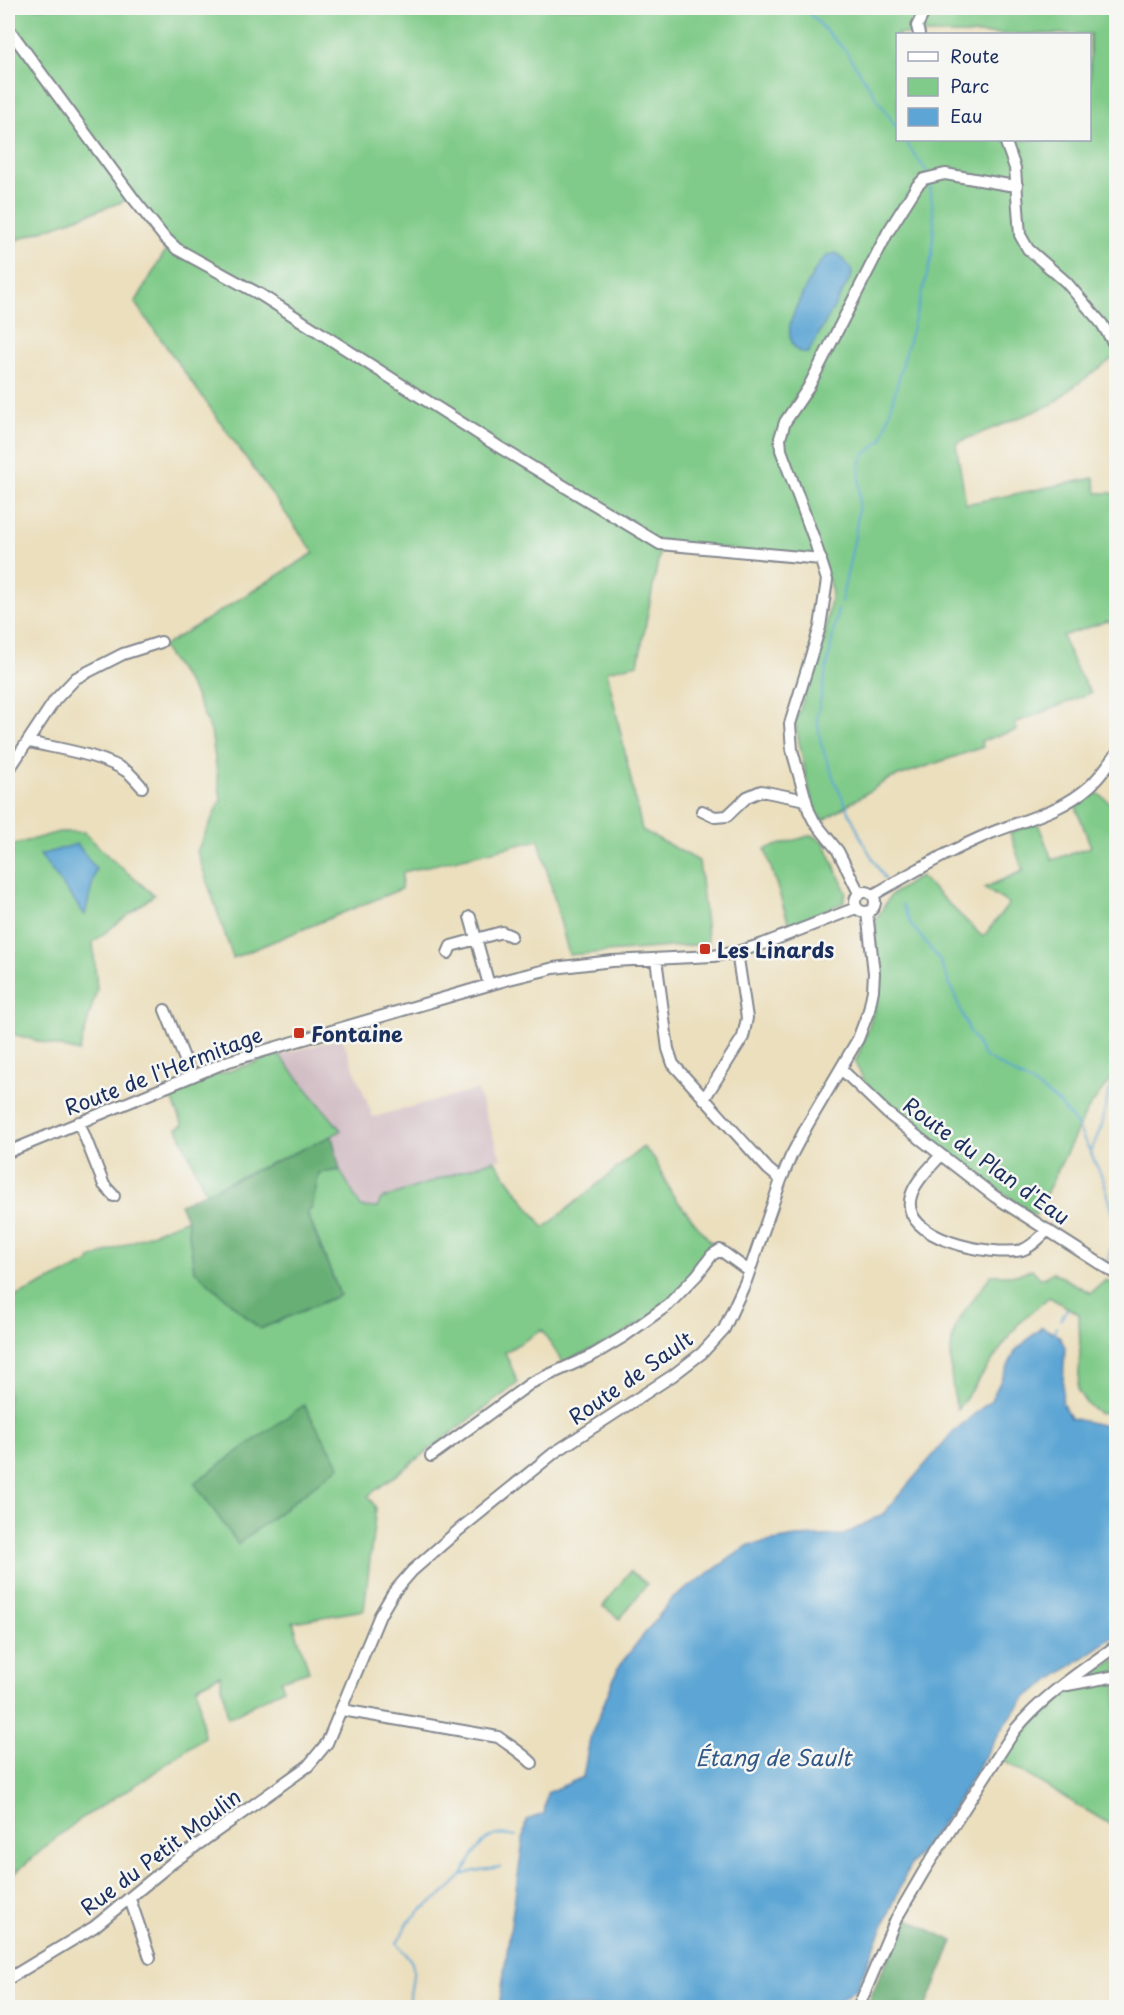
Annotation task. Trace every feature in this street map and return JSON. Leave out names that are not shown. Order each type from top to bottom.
[{"type":"street","points":[[919,33],[917,26],[926,8]]},
{"type":"street","points":[[8,28],[132,198],[164,237],[177,249],[261,295],[499,447],[660,544],[821,559]]},
{"type":"street","points":[[1005,141],[1015,168],[1020,235],[1028,249],[1066,282],[1102,324],[1116,347]]},
{"type":"street","points":[[859,893],[838,851],[814,821],[792,750],[790,723],[822,619],[827,588],[821,559],[781,450],[780,438],[785,422],[808,388],[888,232],[917,186],[924,179],[945,174],[1017,185]]},
{"type":"street","points":[[8,771],[55,700],[76,678],[123,654],[161,642]]},
{"type":"street","points":[[28,742],[89,756],[107,763],[128,773],[142,787]]},
{"type":"street","points":[[873,895],[943,856],[992,833],[1030,821],[1063,806],[1112,768],[1116,754]]},
{"type":"street","points":[[702,811],[715,817],[727,816],[747,797],[761,791],[806,800]]},
{"type":"street","points":[[865,891],[873,895],[874,906],[862,910],[854,902],[859,893],[865,891]]},
{"type":"street","name":"Route de l'Hermitage","points":[[8,1152],[229,1061],[489,985],[554,968],[612,961],[713,956],[737,952],[764,945],[862,910]]},
{"type":"street","name":"Route de Sault","points":[[327,1743],[380,1615],[393,1593],[412,1571],[554,1453],[672,1376],[702,1353],[724,1329],[749,1271],[781,1180],[808,1124],[858,1039],[869,1010],[874,973],[862,910]]},
{"type":"street","points":[[470,917],[489,985]]},
{"type":"street","points":[[448,953],[451,946],[476,939],[502,932],[511,936]]},
{"type":"street","points":[[704,1099],[746,1029],[747,1018],[737,952]]},
{"type":"street","points":[[656,958],[673,1064],[768,1169],[781,1180]]},
{"type":"street","points":[[165,1010],[191,1075]]},
{"type":"street","name":"Route du Plan d'Eau","points":[[841,1069],[880,1107],[994,1196],[1116,1274]]},
{"type":"street","points":[[79,1122],[104,1185],[114,1196]]},
{"type":"street","points":[[941,1155],[918,1183],[910,1197],[911,1213],[922,1227],[939,1238],[999,1253],[1024,1250],[1048,1230]]},
{"type":"street","points":[[431,1456],[531,1383],[593,1355],[668,1305],[697,1275],[712,1255],[720,1250],[749,1271]]},
{"type":"street","points":[[858,2007],[896,1919],[924,1870],[1015,1730],[1031,1710],[1116,1646]]},
{"type":"street","points":[[1059,1687],[1116,1676]]},
{"type":"street","points":[[342,1710],[498,1737],[517,1748],[532,1762]]},
{"type":"street","name":"Rue du Petit Moulin","points":[[8,1979],[94,1927],[172,1863],[308,1766],[327,1743]]},
{"type":"street","points":[[130,1899],[150,1958]]},
{"type":"shaded area","points":[[342,1038],[373,1117],[477,1090],[501,1158],[381,1199],[377,1208],[362,1207],[340,1170],[332,1136],[340,1130],[279,1055]]},
{"type":"green space","points":[[8,8],[1116,8],[1116,356],[1053,404],[956,443],[966,504],[1094,478],[1097,493],[1116,493],[1116,626],[1108,621],[1062,636],[1077,671],[1091,693],[1015,723],[1017,730],[981,741],[983,747],[887,780],[821,822],[814,813],[795,723],[823,644],[832,592],[823,562],[662,540],[638,664],[607,671],[642,830],[699,861],[708,944],[569,955],[539,840],[403,872],[401,889],[233,958],[197,851],[221,800],[211,731],[192,689],[162,647],[314,553],[135,303],[166,250],[130,199],[8,243]]},
{"type":"green space","points":[[1096,792],[1116,807],[1116,1072],[1087,1111],[1035,1216],[873,1097],[855,1063],[869,1027],[880,986],[875,945],[876,919],[891,895],[920,876],[983,937],[1009,904],[984,888],[1023,871],[1010,833],[1038,823],[1052,860],[1091,847],[1076,807]]},
{"type":"green space","points":[[59,832],[84,832],[110,858],[154,895],[93,942],[97,989],[79,1052],[8,1033],[8,858],[12,854],[9,846]]},
{"type":"green space","points":[[812,835],[824,842],[846,892],[843,903],[789,924],[765,849]]},
{"type":"green space","points":[[279,1055],[341,1130],[206,1192],[177,1128],[183,1125],[170,1094],[207,1078]]},
{"type":"green space","points":[[332,1136],[340,1170],[319,1173],[312,1208],[307,1213],[340,1295],[260,1329],[194,1270],[187,1219],[180,1204]]},
{"type":"green space","points":[[643,1147],[654,1158],[672,1194],[714,1246],[666,1307],[618,1337],[563,1363],[542,1330],[505,1352],[518,1383],[368,1496],[376,1508],[364,1610],[293,1622],[309,1671],[281,1680],[283,1689],[228,1718],[220,1675],[197,1687],[204,1737],[145,1779],[82,1818],[8,1879],[8,1283],[15,1297],[90,1262],[90,1259],[187,1219],[194,1270],[340,1295],[307,1212],[312,1207],[319,1173],[340,1170],[361,1207],[377,1208],[381,1199],[494,1160],[544,1228]]},
{"type":"green space","points":[[1032,1269],[1040,1278],[1053,1272],[1091,1293],[1106,1280],[1116,1286],[1116,1409],[1100,1414],[1086,1403],[1078,1391],[1079,1314],[1049,1297],[1019,1323],[957,1410],[951,1357],[953,1336],[959,1320],[991,1275],[1016,1275]]},
{"type":"green space","points":[[304,1405],[340,1466],[238,1544],[194,1483]]},
{"type":"green space","points":[[630,1571],[647,1584],[620,1619],[603,1606]]},
{"type":"green space","points":[[1116,1659],[1116,1828],[1002,1760],[1035,1718]]},
{"type":"green space","points":[[906,1918],[953,1941],[926,2007],[866,2007]]},
{"type":"water","points":[[837,253],[851,268],[852,275],[808,353],[803,353],[791,340],[790,326],[795,311],[820,263],[826,257]]},
{"type":"water","points":[[77,844],[96,869],[85,915],[40,855]]},
{"type":"water","name":"Étang de Sault","points":[[1042,1327],[1059,1336],[1065,1347],[1062,1402],[1070,1418],[1116,1428],[1116,1635],[1025,1698],[1002,1728],[953,1809],[910,1865],[856,1989],[829,2007],[499,2007],[526,1820],[544,1814],[547,1793],[583,1777],[590,1738],[619,1666],[672,1599],[749,1545],[796,1537],[844,1535],[883,1514],[952,1433],[991,1400],[1016,1350]]},
{"type":"waterway","points":[[804,8],[845,50],[896,127]]},
{"type":"waterway","points":[[905,141],[927,172]]},
{"type":"waterway","points":[[841,602],[855,537],[860,464],[864,455],[882,440],[932,256],[934,223],[930,184]]},
{"type":"waterway","points":[[838,610],[817,717],[821,744],[835,782],[864,844],[885,879]]},
{"type":"waterway","points":[[902,904],[912,926],[939,959],[970,1032],[984,1056],[1039,1088],[1059,1103],[1077,1125],[1104,1181],[1113,1213],[1115,1224],[1107,1264]]},
{"type":"waterway","points":[[1091,1151],[1102,1125],[1108,1095],[1116,1078]]},
{"type":"waterway","points":[[1060,1320],[1067,1309]]},
{"type":"waterway","points":[[1053,1335],[1056,1327]]},
{"type":"waterway","points":[[411,2008],[412,1963],[397,1943],[407,1925],[414,1916],[455,1883],[478,1848],[487,1839],[505,1834],[516,1836]]},
{"type":"waterway","points":[[462,1875],[500,1867]]},
{"type":"place","name":"Les Linards","points":[[705,949]]},
{"type":"place","name":"Fontaine","points":[[299,1033]]}]
